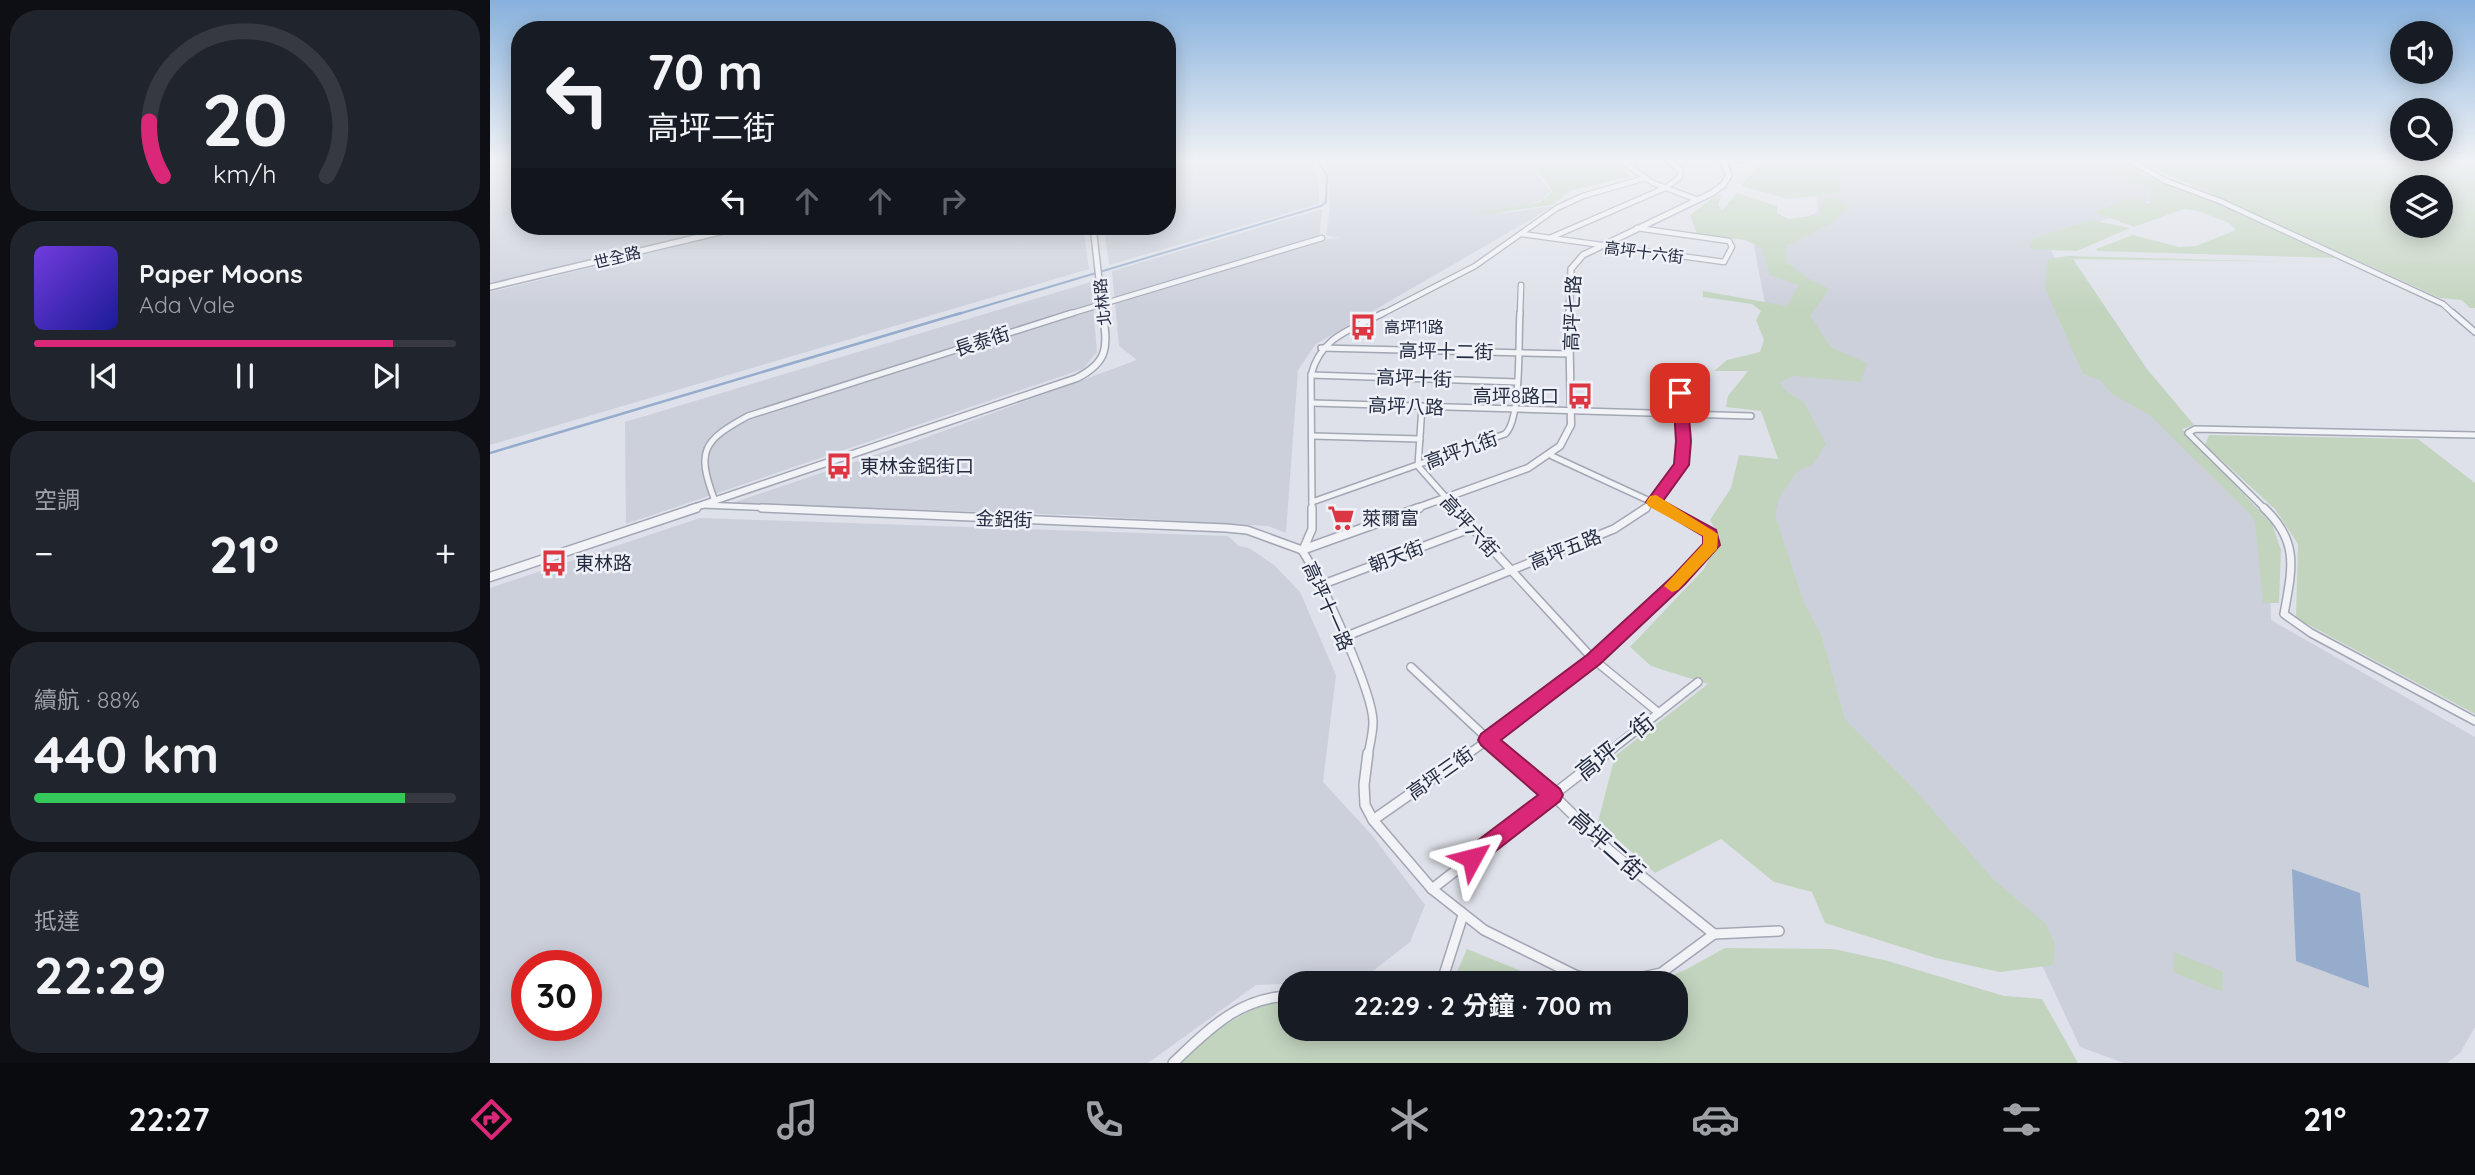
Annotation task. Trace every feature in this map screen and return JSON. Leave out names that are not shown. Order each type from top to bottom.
[{"type":"street","points":[[1321,348],[1371,318],[1475,267],[1556,209]]},
{"type":"street","points":[[1549,238],[1617,209]]},
{"type":"street","name":"高坪七路","points":[[1552,456],[1566,441],[1572,411],[1571,269],[1583,255],[1599,246],[1680,209]]},
{"type":"street","points":[[2236,209],[2442,304],[2475,332]]},
{"type":"street","name":"高坪十六街","points":[[1522,234],[1724,262],[1732,247],[1729,241],[1637,229]]},
{"type":"street","name":"世全路","points":[[490,288],[708,235]]},
{"type":"street","name":"北林路","points":[[715,501],[1088,373],[1099,363],[1107,347],[1094,235]]},
{"type":"street","name":"長泰街","points":[[715,501],[703,472],[702,453],[711,440],[727,427],[748,416],[1103,303],[1322,238]]},
{"type":"street","name":"高坪九街","points":[[1312,502],[1418,466],[1505,434],[1511,429],[1516,409],[1521,285]]},
{"type":"street","name":"高坪十二街","points":[[1321,348],[1570,355]]},
{"type":"street","name":"高坪十一路","points":[[1321,348],[1312,364],[1311,375],[1312,529],[1302,550],[1321,585],[1364,688],[1373,720],[1364,785],[1366,805],[1373,820],[1432,889],[1464,915],[1484,930],[1575,975],[1599,982],[1625,981],[1661,973],[1714,934]]},
{"type":"street","name":"高坪五路","points":[[1342,638],[1614,529],[1654,502],[1681,465],[1682,414],[1678,373]]},
{"type":"street","name":"高坪十街","points":[[1311,375],[1517,382]]},
{"type":"street","name":"高坪八路","points":[[1312,403],[1751,416]]},
{"type":"street","points":[[1418,466],[1422,406]]},
{"type":"street","points":[[2475,435],[2195,429],[2188,433],[2280,523],[2290,547],[2290,581],[2284,614],[2322,639],[2475,721]]},
{"type":"street","points":[[1312,436],[1420,439]]},
{"type":"street","points":[[1302,550],[1528,468],[1552,456]]},
{"type":"street","name":"高坪三街","points":[[1373,820],[1488,740],[1593,659],[1679,580],[1712,545],[1710,534],[1654,502],[1552,456]]},
{"type":"street","name":"高坪六街","points":[[1418,466],[1510,571],[1593,659],[1659,713]]},
{"type":"street","points":[[490,577],[715,501]]},
{"type":"street","name":"金鋁街","points":[[702,505],[1226,528],[1247,530],[1302,550]]},
{"type":"street","name":"朝天街","points":[[1321,585],[1472,528]]},
{"type":"street","name":"高坪二街","points":[[1411,667],[1488,740],[1553,795],[1609,850],[1714,934]]},
{"type":"street","name":"高坪一街","points":[[1432,889],[1698,682]]},
{"type":"street","points":[[1445,971],[1464,915]]},
{"type":"street","points":[[1714,934],[1779,931]]},
{"type":"street","points":[[1173,1063],[1214,1024],[1244,1003],[1261,997],[1278,996]]},
{"type":"shaded area","points":[[490,209],[511,209],[511,235],[695,235],[490,283]]},
{"type":"shaded area","points":[[1176,209],[1303,209],[1109,265],[1105,235],[1176,235]]},
{"type":"shaded area","points":[[1322,209],[1319,240],[1340,238],[1326,235],[1330,209],[1515,209],[1499,214],[1550,209],[1316,344],[1298,370],[1286,533],[1268,526],[1092,516],[732,503],[919,440],[1137,360],[1119,346],[1112,271]]},
{"type":"shaded area","points":[[1818,209],[2131,209],[2048,244],[2114,376],[2268,525],[2271,620],[2475,737],[2475,1027],[2460,1053],[2447,1063],[2124,1063],[2080,1047],[2022,922],[1814,736],[1761,505],[1784,465],[1766,309],[1754,246],[1818,211]]},
{"type":"shaded area","points":[[725,235],[1084,235],[1089,269],[490,445],[490,292]]},
{"type":"shaded area","points":[[1091,282],[1097,352],[1083,369],[626,524],[625,422]]},
{"type":"shaded area","points":[[700,518],[1228,536],[1239,546],[1249,548],[1274,565],[1300,592],[1336,675],[1323,782],[1371,834],[1425,905],[1410,942],[1373,971],[1278,971],[1278,984],[1256,985],[1148,1063],[490,1063],[490,588]]},
{"type":"green space","points":[[1501,209],[1525,209],[1478,215]]},
{"type":"green space","points":[[1699,209],[1777,209],[1777,213],[1788,219],[1819,215],[1821,209],[1846,209],[1834,222],[1786,246],[1786,262],[1829,289],[1810,316],[1831,347],[1867,363],[1861,382],[1794,376],[1780,382],[1786,391],[1804,402],[1826,444],[1813,464],[1797,472],[1779,498],[1775,515],[1804,603],[1821,634],[1845,719],[1915,790],[1993,879],[2046,924],[2055,944],[2053,965],[2000,972],[1936,958],[1825,923],[1812,892],[1774,882],[1721,839],[1655,873],[1598,822],[1615,756],[1708,684],[1651,666],[1630,647],[1704,569],[1720,538],[1710,520],[1731,488],[1739,455],[1778,459],[1761,411],[1726,407],[1728,396],[1748,371],[1714,371],[1727,360],[1760,352],[1764,340],[1756,320],[1761,311],[1752,304],[1703,297],[1703,291],[1787,306],[1799,285],[1770,275],[1762,248],[1745,240],[1697,234],[1690,215]]},
{"type":"green space","points":[[2103,209],[2230,209],[2335,258],[2098,251],[2096,249],[2133,235],[2179,247],[2196,246],[2236,230],[2229,223],[2198,211],[2184,209],[2134,227],[2095,212]]},
{"type":"green space","points":[[2243,209],[2390,209],[2390,238],[2453,238],[2453,209],[2475,209],[2475,308],[2470,308],[2462,300],[2440,298]]},
{"type":"green space","points":[[2090,220],[2130,228],[2077,251],[2029,249],[2033,239]]},
{"type":"green space","points":[[2068,256],[2302,262],[2073,259],[2147,369],[2194,425],[2182,429],[2272,524],[2281,550],[2279,603],[2263,603],[2255,522],[2249,513],[2151,416],[2112,394],[2101,381],[2083,374],[2045,288],[2048,259]]},
{"type":"green space","points":[[2209,435],[2418,439],[2475,483],[2475,714],[2296,618],[2298,544],[2275,509],[2205,445]]},
{"type":"green space","points":[[1725,948],[1834,949],[1888,961],[2004,996],[2042,999],[2078,1063],[1176,1063],[1191,1044],[1264,1003],[1278,1001],[1278,1041],[1688,1041],[1688,971],[1682,971]]},
{"type":"green space","points":[[1467,949],[1521,971],[1457,971]]},
{"type":"green space","points":[[2174,952],[2223,972],[2222,992],[2173,972]]},
{"type":"water","points":[[2292,869],[2360,893],[2369,988],[2296,961]]},
{"type":"waterway","points":[[955,315],[1312,209]]},
{"type":"waterway","points":[[490,453],[961,313]]},
{"type":"slow traffic","points":[[1656,500],[1654,502],[1710,534],[1712,545],[1672,586]]},
{"type":"place","name":"高坪11路","points":[[1363,327]]},
{"type":"place","name":"高坪8路口","points":[[1580,396]]},
{"type":"place","name":"東林金鋁街口","points":[[839,466]]},
{"type":"place","name":"萊爾富","points":[[1341,518]]},
{"type":"place","name":"東林路","points":[[554,563]]},
{"type":"route","points":[[1472,858],[1553,795],[1488,740],[1615,640],[1712,545],[1710,534],[1654,502],[1675,477],[1681,465],[1684,441],[1680,393]]}]
